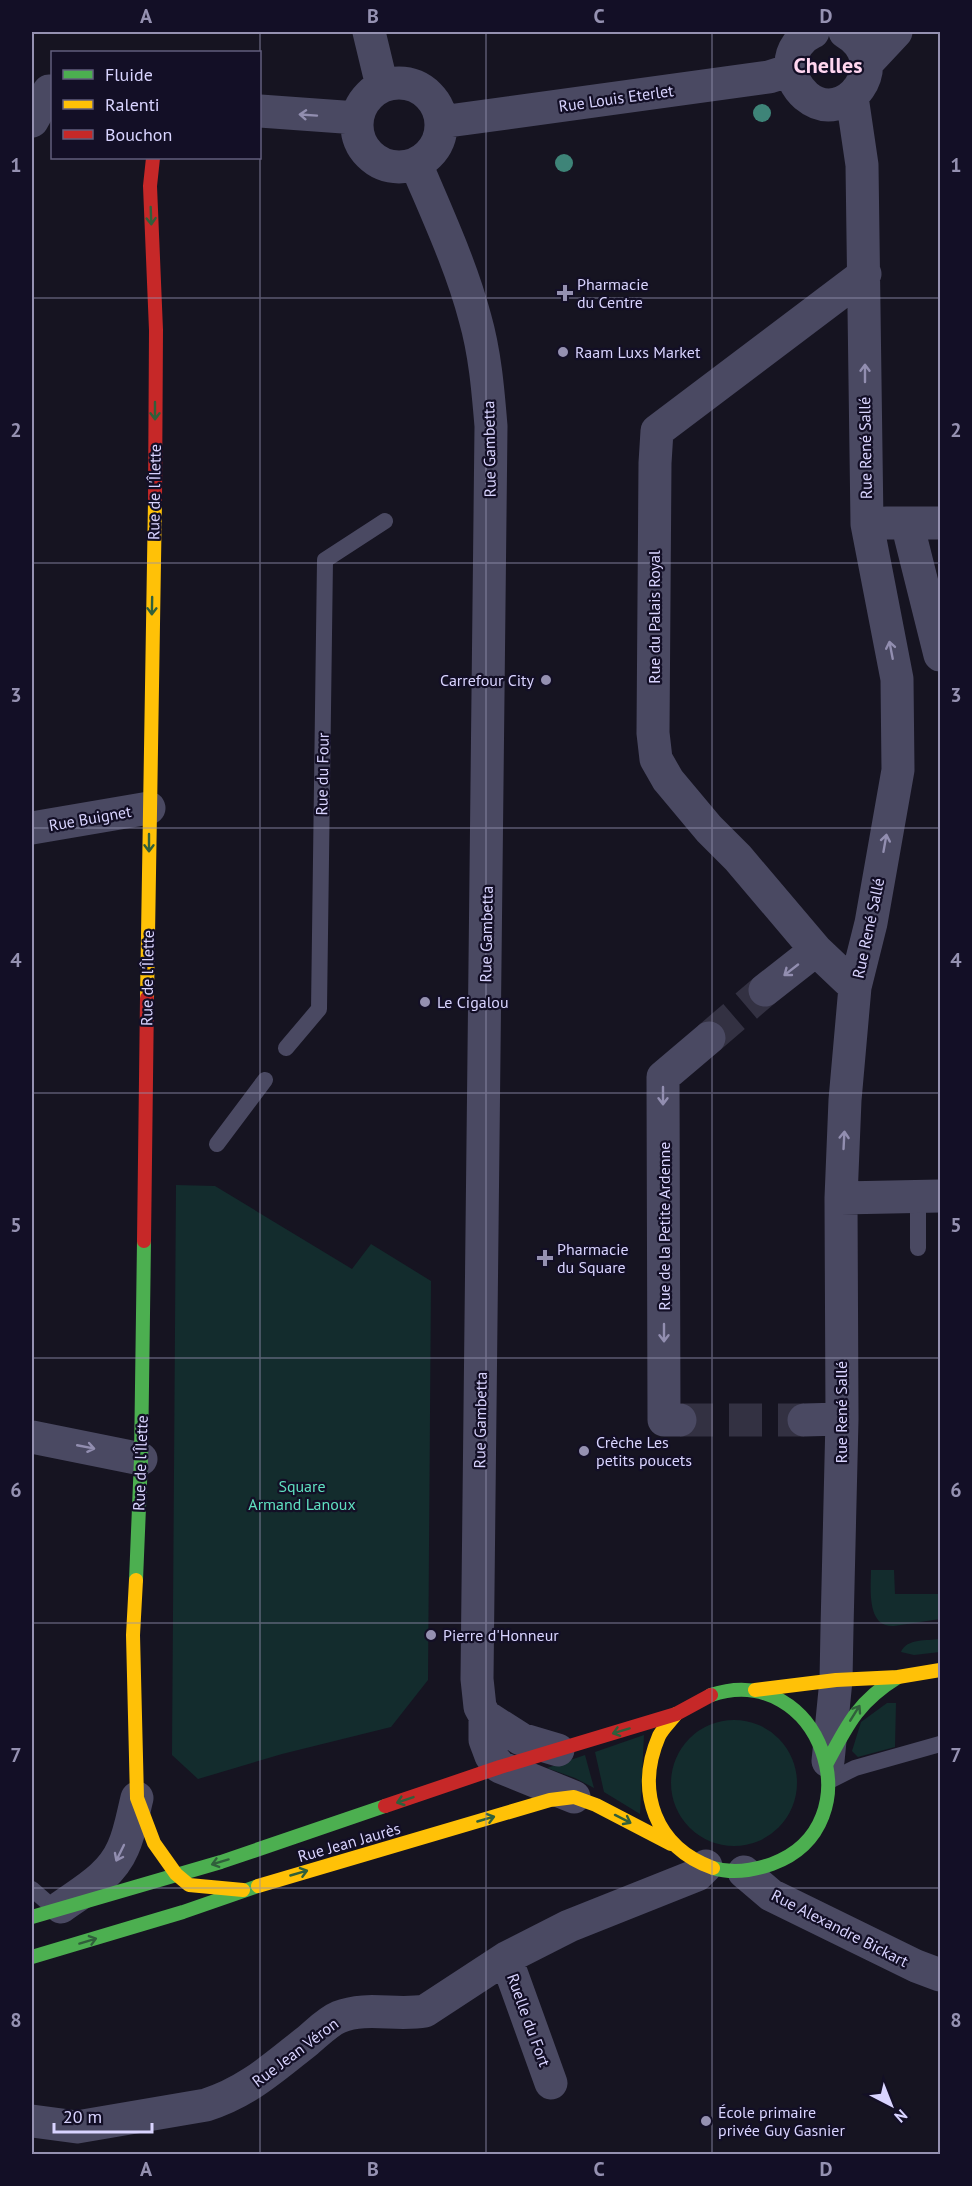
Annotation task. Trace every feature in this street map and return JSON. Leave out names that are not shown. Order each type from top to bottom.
[{"type":"main road","name":"Rue de l'Îlette","points":[[153,159],[150,186],[156,330],[155,500],[141,1459],[133,1635],[137,1798],[154,1843],[176,1874],[189,1885],[243,1890]]},
{"type":"main road","points":[[752,1691],[778,1699],[801,1716],[818,1737],[828,1772],[825,1808],[813,1833],[795,1853],[771,1866],[744,1872],[721,1871],[706,1866],[679,1851],[658,1826],[651,1810],[647,1784],[650,1758],[660,1734],[676,1714],[699,1699],[725,1691],[752,1691],[836,1680],[898,1677],[940,1670]]},
{"type":"main road","points":[[828,1772],[861,1704],[874,1691],[898,1677]]},
{"type":"main road","name":"Rue Jean Jaurès","points":[[44,1913],[221,1862],[500,1767],[676,1714]]},
{"type":"main road","points":[[574,1797],[596,1805],[671,1844]]},
{"type":"main road","name":"Rue Jean Jaurès","points":[[32,1956],[183,1912],[243,1890],[550,1800],[574,1797]]},
{"type":"street","points":[[369,32],[382,86]]},
{"type":"street","points":[[813,32],[801,40],[795,49],[791,59],[791,70],[794,82],[809,99],[831,104],[852,97],[861,87],[866,76],[867,63],[860,44],[845,32]]},
{"type":"street","points":[[867,63],[896,32]]},
{"type":"street","name":"Rue Louis Eterlet","points":[[441,122],[769,77],[791,70]]},
{"type":"street","points":[[395,83],[408,84],[421,89],[438,109],[441,122],[440,135],[435,147],[427,157],[416,164],[390,167],[378,162],[360,144],[356,131],[361,105],[370,94],[382,86],[395,83]]},
{"type":"street","points":[[32,121],[44,89]]},
{"type":"street","name":"Rue René Sallé","points":[[828,1772],[836,1680],[842,1419],[841,1198],[845,1100],[855,987],[871,923],[898,770],[897,679],[867,524],[862,165],[852,97]]},
{"type":"street","points":[[261,111],[357,118]]},
{"type":"street","name":"Rue Gambetta","points":[[416,164],[446,235],[475,317],[488,380],[491,426],[477,1680],[487,1748],[500,1767]]},
{"type":"street","name":"Rue du Palais Royal","points":[[855,987],[816,950],[738,858],[709,829],[668,780],[656,759],[654,721],[657,431],[865,274]]},
{"type":"street","points":[[906,523],[940,655]]},
{"type":"street","points":[[867,524],[940,523]]},
{"type":"street","name":"Rue Buignet","points":[[32,828],[149,808]]},
{"type":"street","points":[[765,990],[816,950]]},
{"type":"street","name":"Rue de la Petite Ardenne","points":[[680,1420],[664,1420],[663,1077],[709,1038]]},
{"type":"street","points":[[841,1198],[929,1197]]},
{"type":"street","points":[[804,1420],[842,1419]]},
{"type":"street","points":[[32,1437],[141,1459]]},
{"type":"street","points":[[484,1716],[521,1739],[558,1750]]},
{"type":"street","points":[[500,1767],[574,1797]]},
{"type":"street","name":"Rue de l'Îlette","points":[[44,1913],[101,1879],[115,1864],[124,1847],[137,1798]]},
{"type":"street","name":"Rue Jean Véron","points":[[32,2121],[77,2127],[206,2105],[225,2099],[251,2085],[335,2018],[358,2012],[410,2014],[425,2011],[506,1958],[569,1926],[698,1875],[706,1866]]},
{"type":"street","name":"Rue Alexandre Bickart","points":[[744,1872],[771,1895],[906,1961],[940,1975]]},
{"type":"street","name":"Ruelle du Fort","points":[[506,1958],[551,2083]]},
{"type":"lane","name":"Rue du Four","points":[[286,1048],[319,1009],[325,560],[386,521]]},
{"type":"lane","points":[[217,1143],[265,1080]]},
{"type":"lane","points":[[918,1248],[929,1197]]},
{"type":"lane","points":[[828,1772],[855,1768],[940,1744]]},
{"type":"lane","points":[[32,1889],[44,1913]]},
{"type":"green space","name":"Square Armand Lanoux","points":[[176,1185],[215,1186],[352,1269],[371,1244],[431,1281],[428,1680],[391,1727],[282,1754],[198,1779],[172,1755]]},
{"type":"green space","points":[[871,1570],[894,1570],[895,1594],[940,1594],[940,1619],[894,1626],[885,1625],[879,1621],[872,1606]]},
{"type":"green space","points":[[940,1639],[940,1652],[914,1655],[901,1652],[913,1642]]},
{"type":"green space","points":[[887,1703],[896,1703],[895,1747],[858,1757],[852,1751],[861,1722]]},
{"type":"green space","points":[[734,1720],[758,1725],[779,1738],[792,1759],[797,1783],[792,1807],[779,1828],[758,1841],[734,1846],[710,1841],[689,1828],[676,1807],[671,1783],[676,1759],[689,1738],[710,1725]]},
{"type":"green space","points":[[644,1735],[640,1814],[604,1792],[595,1752]]},
{"type":"green space","points":[[585,1755],[594,1788],[547,1768]]},
{"type":"tunnel","points":[[709,1038],[765,990]]},
{"type":"tunnel","points":[[680,1420],[804,1420]]},
{"type":"traffic: fast","points":[[136,1580],[141,1459],[144,1241]]},
{"type":"traffic: fast","points":[[827,1763],[841,1736],[864,1704],[898,1677]]},
{"type":"traffic: fast","points":[[711,1695],[749,1690],[781,1701],[806,1722],[822,1751],[828,1784],[823,1816],[804,1844],[772,1864],[757,1868],[742,1871],[713,1868]]},
{"type":"traffic: fast","points":[[32,1917],[221,1862],[385,1806]]},
{"type":"traffic: fast","points":[[32,1957],[183,1912],[258,1886]]},
{"type":"traffic: slow","points":[[147,998],[155,500]]},
{"type":"traffic: slow","points":[[136,1580],[133,1635],[137,1798],[154,1843],[176,1874],[189,1885],[243,1890]]},
{"type":"traffic: slow","points":[[755,1690],[836,1680],[898,1677],[940,1670]]},
{"type":"traffic: slow","points":[[676,1714],[659,1736],[652,1757],[649,1777],[650,1797],[655,1815],[664,1832],[693,1859],[713,1868]]},
{"type":"traffic: slow","points":[[258,1886],[550,1800],[574,1797],[596,1805],[671,1844]]},
{"type":"traffic: jam","points":[[153,159],[150,186],[156,330],[155,500]]},
{"type":"traffic: jam","points":[[144,1241],[147,998]]},
{"type":"traffic: jam","points":[[385,1806],[500,1767],[676,1714],[711,1695]]},
{"type":"place","name":"Pharmacie du Centre","points":[[565,293]]},
{"type":"place","name":"Raam Luxs Market","points":[[563,352]]},
{"type":"place","name":"Carrefour City","points":[[546,680]]},
{"type":"place","name":"Le Cigalou","points":[[425,1002]]},
{"type":"place","name":"Pharmacie du Square","points":[[545,1258]]},
{"type":"place","name":"Crèche Les petits poucets","points":[[584,1451]]},
{"type":"place","name":"Pierre d'Honneur","points":[[431,1635]]},
{"type":"place","name":"École primaire privée Guy Gasnier","points":[[706,2121]]},
{"type":"district","name":"Chelles","points":[[828,65]]}]
